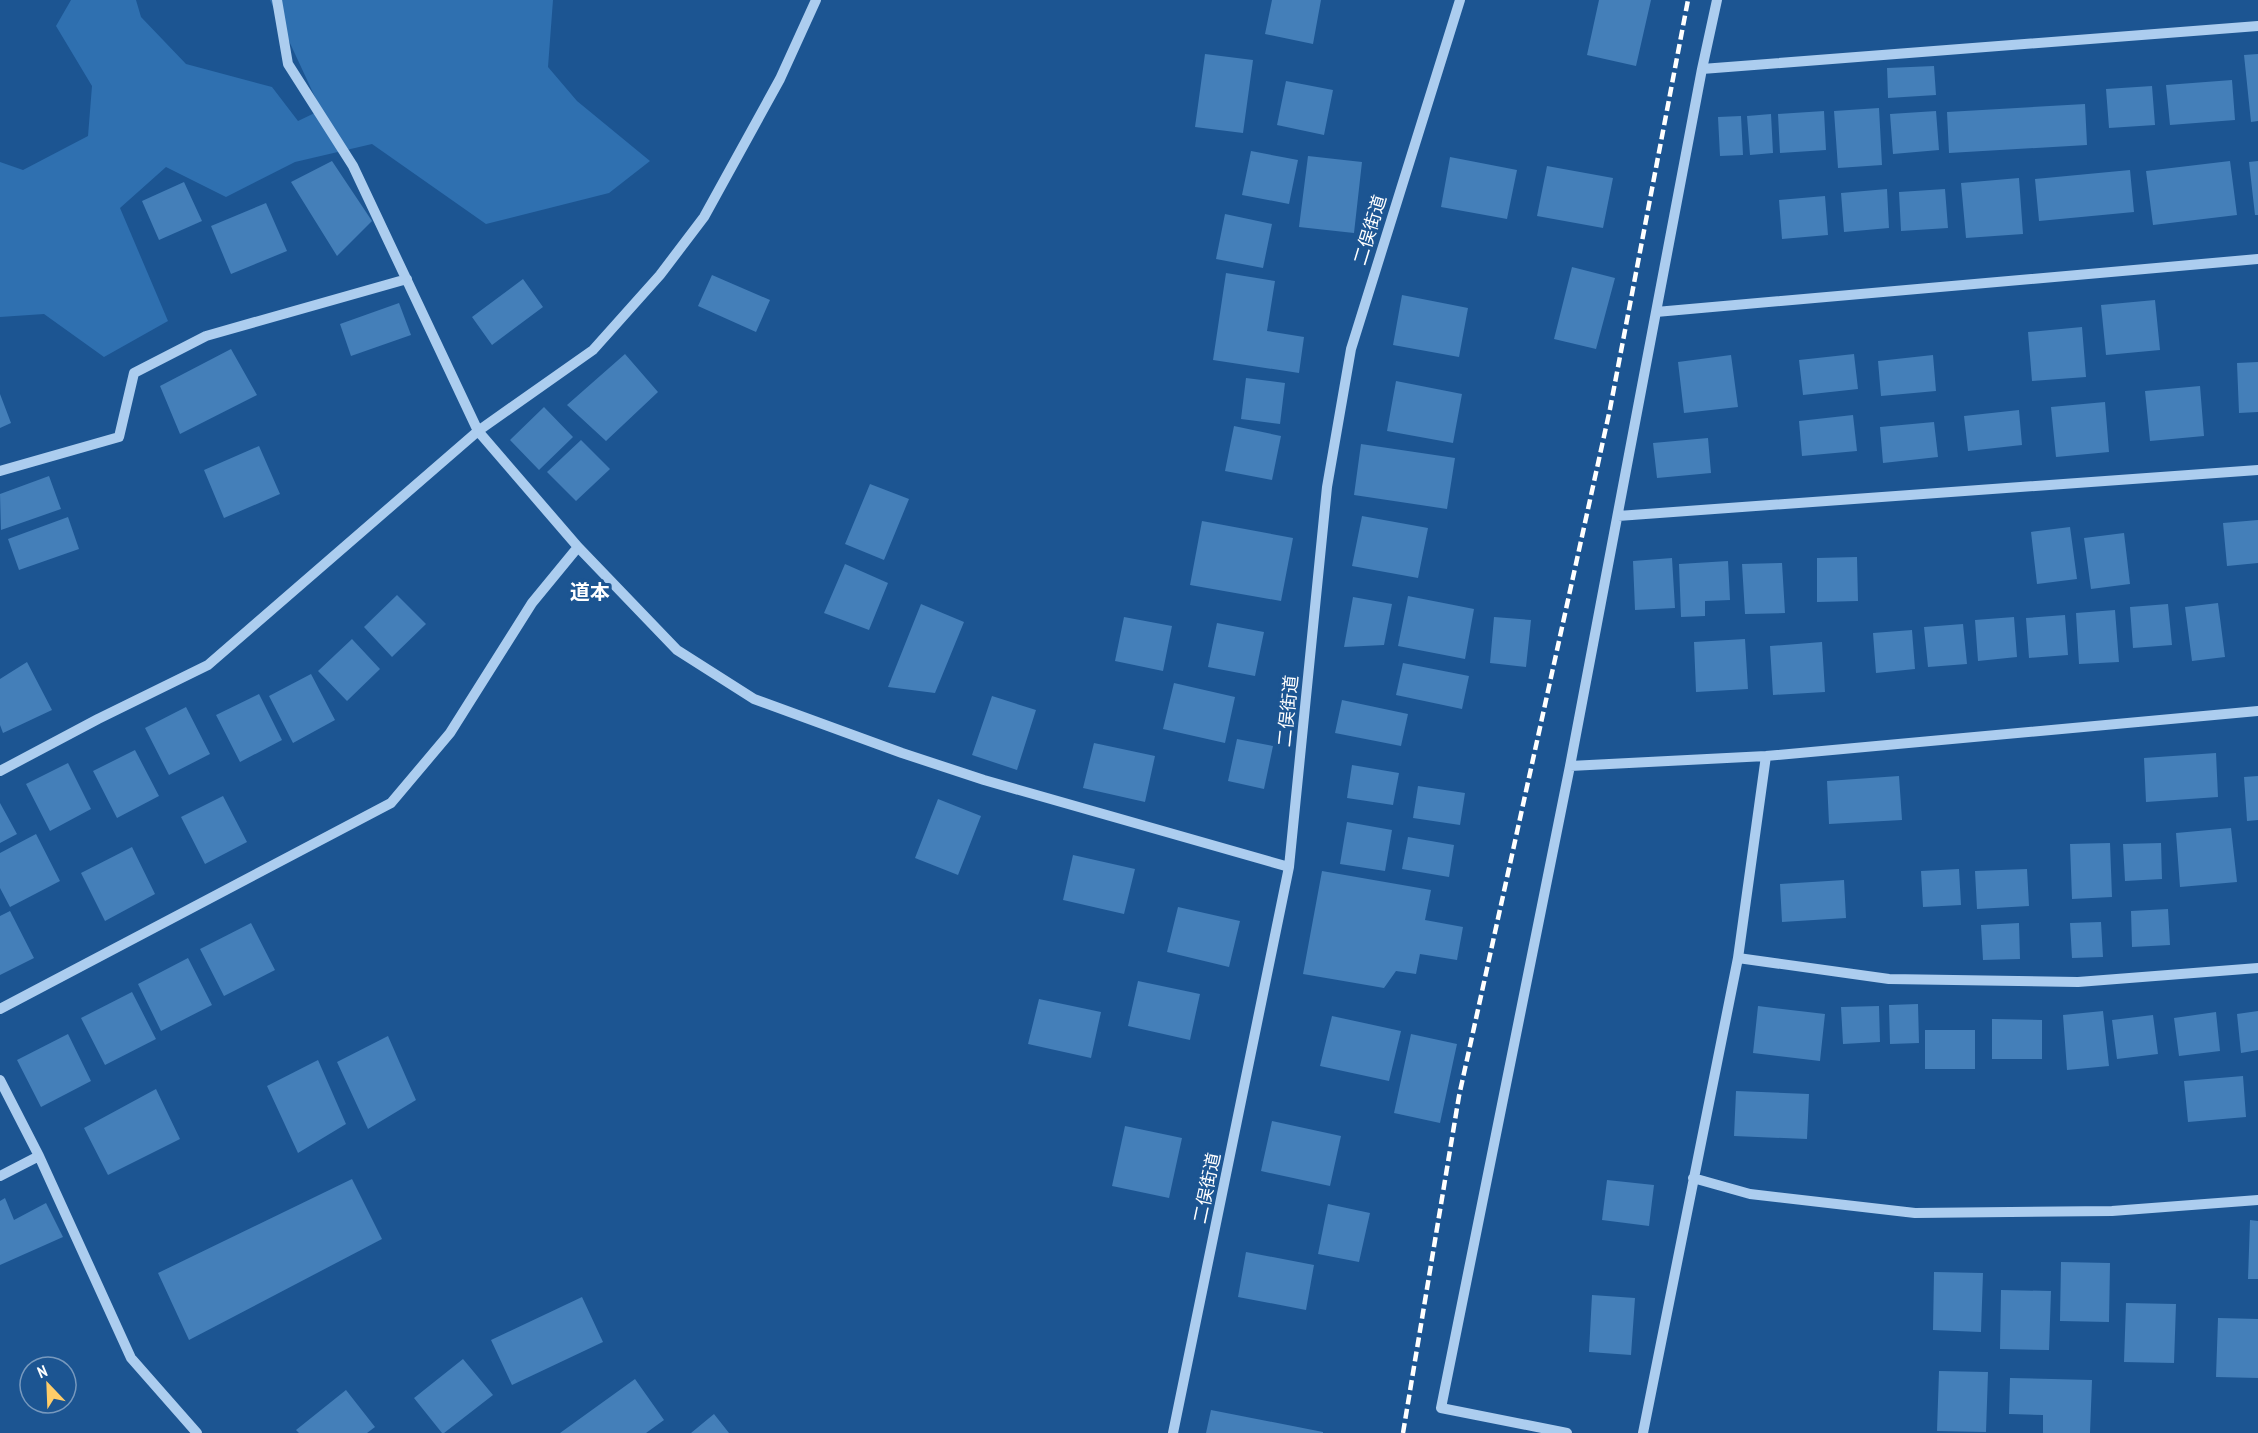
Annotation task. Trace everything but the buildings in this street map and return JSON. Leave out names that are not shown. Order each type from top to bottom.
[{"type":"street","points":[[277,0],[288,64],[353,166],[478,430],[578,548],[678,650],[754,699],[902,753],[984,780],[1289,867]]},
{"type":"street","points":[[0,771],[207,665],[478,430],[593,350],[660,275],[704,217],[780,79],[816,0]]},
{"type":"street","name":"二俣街道","points":[[1173,1433],[1289,867],[1327,487],[1351,349],[1460,0]]},
{"type":"street","points":[[1567,1433],[1442,1408],[1570,766],[1717,0]]},
{"type":"street","points":[[1702,69],[2258,26]]},
{"type":"street","points":[[1656,312],[2258,259]]},
{"type":"street","points":[[0,471],[119,437],[134,374],[206,336],[407,279]]},
{"type":"street","points":[[1618,516],[2258,470]]},
{"type":"street","points":[[0,1009],[391,803],[450,733],[532,603],[578,548]]},
{"type":"street","points":[[1570,766],[1766,756],[2258,711]]},
{"type":"street","points":[[1643,1433],[1738,958],[1766,756]]},
{"type":"street","points":[[1738,958],[1900,979],[2078,982],[2258,968]]},
{"type":"street","points":[[0,1080],[39,1156],[131,1358],[197,1433]]},
{"type":"street","points":[[0,1176],[39,1156]]},
{"type":"street","points":[[1693,1178],[1750,1194],[1915,1212],[2112,1211],[2258,1200]]},
{"type":"shaded area","points":[[71,0],[136,0],[141,17],[186,64],[272,87],[298,121],[321,110],[270,0],[553,0],[548,67],[577,101],[650,161],[609,193],[486,224],[372,144],[295,162],[226,197],[166,167],[120,208],[168,321],[104,357],[44,314],[0,317],[0,162],[23,170],[88,136],[92,86],[56,26]]},
{"type":"railway","points":[[1403,1433],[1459,1096],[1610,409],[1688,0]]},
{"type":"district","name":"道本","points":[[590,592]]}]
